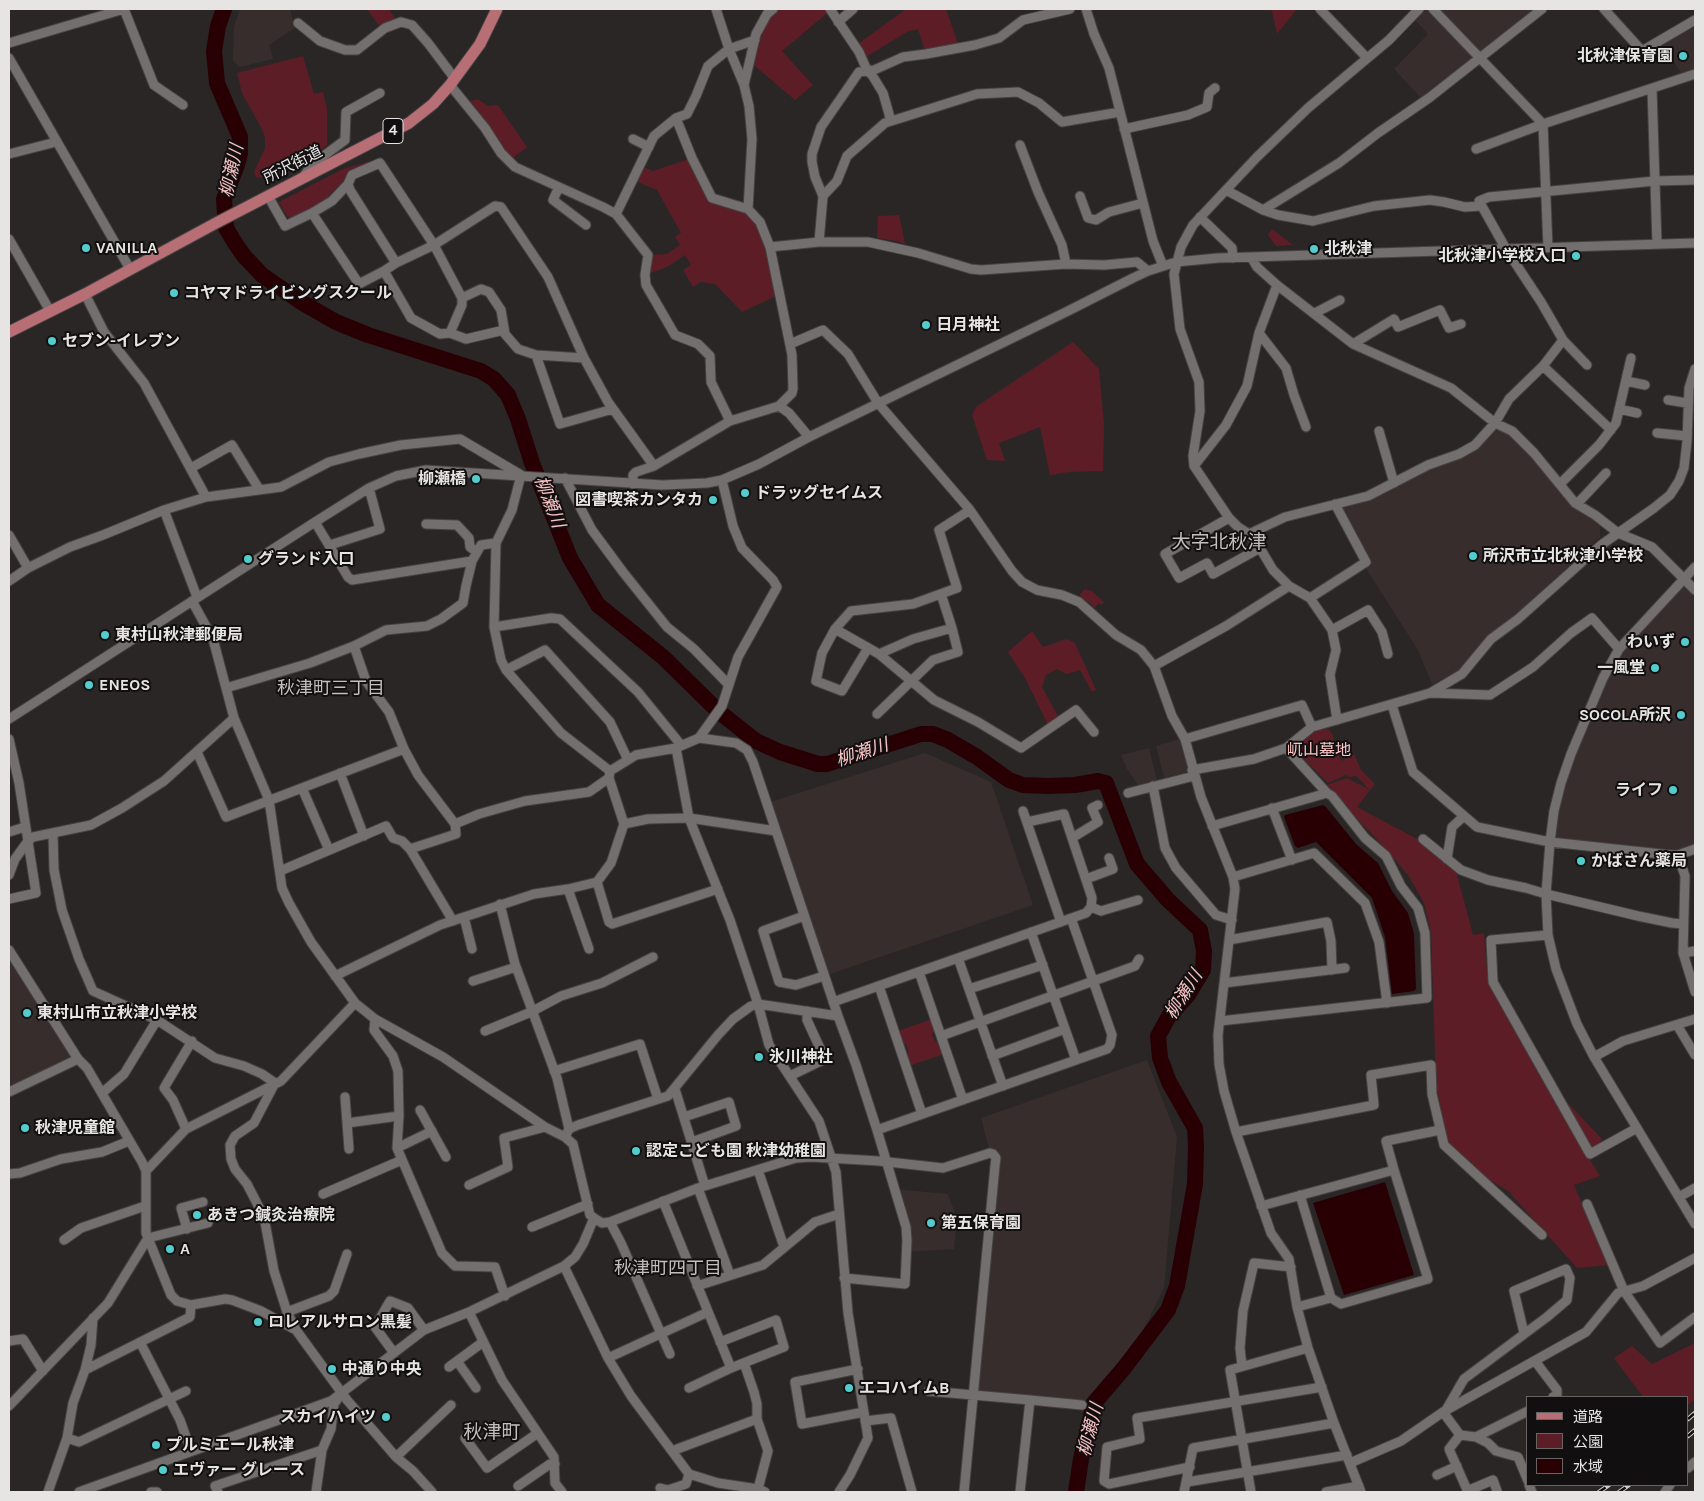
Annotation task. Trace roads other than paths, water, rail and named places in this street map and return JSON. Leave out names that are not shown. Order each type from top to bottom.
[{"type":"main road","name":"所沢街道","points":[[9,332],[85,294],[248,206],[408,123],[434,104],[453,82],[480,44],[498,9]]},
{"type":"street","points":[[9,43],[124,9],[154,85],[183,105]]},
{"type":"street","points":[[716,9],[729,49],[744,85],[749,106],[752,139],[748,209]]},
{"type":"street","points":[[744,85],[755,40],[767,14],[773,9]]},
{"type":"street","points":[[830,9],[859,52],[867,70],[872,74],[883,93],[891,121]]},
{"type":"street","points":[[838,22],[853,9]]},
{"type":"street","points":[[819,242],[823,196],[815,177],[812,162],[820,127],[859,72],[874,70],[903,57],[975,45],[999,38],[1023,20],[1070,9]]},
{"type":"street","points":[[1086,9],[1094,34],[1109,68],[1153,241],[1163,266]]},
{"type":"street","points":[[1320,9],[1367,58]]},
{"type":"street","points":[[1337,720],[1330,675],[1336,650],[1332,630],[1310,598],[1288,586],[1273,570],[1249,534],[1229,518],[1194,466],[1192,456],[1200,411],[1199,382],[1180,329],[1174,274],[1185,236],[1200,217],[1257,157],[1308,108],[1389,40],[1419,9]]},
{"type":"street","points":[[1433,9],[1543,124],[1548,248]]},
{"type":"street","points":[[1263,210],[1339,163],[1378,132],[1429,98],[1542,9]]},
{"type":"street","points":[[1604,9],[1642,51],[1695,20]]},
{"type":"street","points":[[298,23],[320,41],[345,50],[357,50],[385,28],[401,22],[412,25],[428,43],[501,153],[515,167],[616,214],[648,255],[645,275],[646,285],[675,334],[698,344],[710,356],[711,382],[730,421]]},
{"type":"street","points":[[616,214],[654,136],[676,118],[687,114],[708,66],[729,49],[755,40]]},
{"type":"street","points":[[9,58],[130,269]]},
{"type":"street","points":[[1476,149],[1543,124],[1695,74]]},
{"type":"street","points":[[1124,129],[1188,115],[1207,107],[1209,93],[1215,88]]},
{"type":"street","points":[[1652,89],[1657,244]]},
{"type":"street","points":[[823,196],[837,181],[847,156],[885,123],[977,94],[1018,92],[1039,103],[1062,122],[1120,112]]},
{"type":"street","points":[[301,179],[313,164],[344,140],[346,112],[380,93]]},
{"type":"street","points":[[633,484],[633,475],[636,472],[654,466],[730,421],[779,406],[793,390],[790,344],[770,247],[760,222],[748,209],[712,198],[692,158],[676,118]]},
{"type":"street","points":[[633,139],[649,147]]},
{"type":"street","points":[[9,154],[56,142]]},
{"type":"street","points":[[1020,145],[1038,192],[1062,245],[1066,264]]},
{"type":"street","points":[[268,196],[285,226],[332,201],[348,184],[352,175],[380,163],[434,245],[462,298],[462,306],[450,333]]},
{"type":"street","points":[[1587,365],[1563,340],[1541,302],[1506,249],[1479,201],[1489,197],[1546,191],[1695,180]]},
{"type":"street","points":[[348,184],[396,263]]},
{"type":"street","points":[[559,187],[553,200],[586,225]]},
{"type":"street","points":[[1226,190],[1263,210],[1278,215],[1313,221],[1374,206],[1430,200],[1465,207],[1482,206]]},
{"type":"street","points":[[1080,196],[1088,218],[1096,220],[1109,212],[1143,203]]},
{"type":"street","points":[[312,213],[359,284],[396,263],[434,245],[495,206],[501,207],[548,278],[584,358],[613,409],[654,466]]},
{"type":"street","points":[[1200,217],[1232,248],[1233,258]]},
{"type":"street","points":[[9,239],[50,311]]},
{"type":"street","points":[[770,247],[819,242],[868,242],[956,263],[971,269],[981,270],[1066,264],[1104,265],[1138,262],[1148,271]]},
{"type":"street","points":[[9,719],[369,488],[382,480],[396,476],[426,470],[633,484],[681,485],[722,480],[759,464],[809,437],[1148,271],[1176,262],[1251,257],[1695,243]]},
{"type":"street","points":[[1251,257],[1258,267],[1277,285],[1353,344],[1451,388],[1494,423],[1512,431],[1534,453],[1577,504],[1618,533],[1652,547],[1695,590]]},
{"type":"street","points":[[384,271],[411,318],[440,334],[450,333],[466,339],[504,330]]},
{"type":"street","points":[[1194,466],[1226,425],[1247,386],[1259,333],[1277,285]]},
{"type":"street","points":[[462,298],[481,289],[489,292],[501,310],[505,334],[518,349],[536,355],[584,358]]},
{"type":"street","points":[[85,294],[104,332],[144,383],[206,497]]},
{"type":"street","points":[[1314,313],[1340,300]]},
{"type":"street","points":[[1353,344],[1394,319],[1398,327],[1440,310],[1449,328],[1461,324]]},
{"type":"street","points":[[790,344],[823,330],[848,354],[878,403],[970,510],[1022,582],[1037,590],[1062,595],[1079,602],[1116,635],[1141,650],[1154,666],[1172,716],[1185,739],[1193,773],[1233,877],[1235,889],[1218,1035],[1219,1064],[1224,1091],[1236,1132],[1271,1233],[1289,1259],[1297,1307],[1308,1348],[1334,1423],[1360,1489],[1326,1492]]},
{"type":"street","points":[[1259,333],[1286,368],[1306,427]]},
{"type":"street","points":[[1249,534],[1285,517],[1368,496],[1428,465],[1459,454],[1476,445],[1494,423],[1509,399],[1543,366],[1563,340]]},
{"type":"street","points":[[536,355],[560,424],[613,409]]},
{"type":"street","points":[[1560,484],[1599,445],[1616,423],[1631,358]]},
{"type":"street","points":[[1543,366],[1611,430]]},
{"type":"street","points":[[1128,793],[1193,773],[1254,759],[1286,748],[1312,727],[1430,693],[1462,674],[1491,639],[1518,619],[1595,551],[1670,495],[1679,481],[1684,468],[1690,406],[1689,388],[1695,369]]},
{"type":"street","points":[[1626,380],[1645,385]]},
{"type":"street","points":[[1668,400],[1690,406]]},
{"type":"street","points":[[779,406],[789,413],[809,437]]},
{"type":"street","points":[[1619,409],[1637,412]]},
{"type":"street","points":[[1379,431],[1394,483]]},
{"type":"street","points":[[1657,433],[1687,436]]},
{"type":"street","points":[[9,581],[28,568],[70,546],[103,536],[164,510],[206,497],[281,487],[329,462],[401,445],[460,439],[522,475]]},
{"type":"street","points":[[191,468],[232,445],[259,489]]},
{"type":"street","points":[[1577,504],[1606,473]]},
{"type":"street","points":[[335,976],[440,925],[534,894],[597,882],[611,863],[624,824],[610,774],[561,733],[506,670],[501,660],[494,627],[496,543],[512,510],[522,475]]},
{"type":"street","points":[[563,478],[592,530],[667,627],[694,649],[728,684]]},
{"type":"street","points":[[699,738],[722,706],[738,657],[777,587],[773,580],[742,548],[732,526],[722,480]]},
{"type":"street","points":[[330,545],[380,529],[369,488]]},
{"type":"street","points":[[1310,598],[1366,562],[1335,504]]},
{"type":"street","points":[[164,510],[194,599],[213,639],[234,718],[269,800],[282,888],[311,942],[335,976],[355,1003],[375,1019],[443,1057],[545,1127],[567,1133],[668,1096],[718,1035],[733,1019],[750,1006],[758,1004],[838,1016]]},
{"type":"street","points":[[868,648],[842,691],[816,681],[822,653],[835,629],[850,611],[913,604],[957,588],[938,530],[970,510]]},
{"type":"street","points":[[1229,518],[1166,554],[1179,578],[1207,563],[1213,574],[1260,548]]},
{"type":"street","points":[[315,522],[348,577],[352,580],[472,561]]},
{"type":"street","points":[[426,524],[457,525],[469,538],[470,547],[477,552]]},
{"type":"street","points":[[9,535],[28,568]]},
{"type":"street","points":[[226,688],[310,663],[354,646],[386,630],[427,626],[453,612],[463,603],[472,561],[481,544],[496,543]]},
{"type":"street","points":[[1695,567],[1619,649],[1602,678],[1572,754],[1554,811],[1546,894],[1548,935],[1556,969],[1577,1024],[1594,1057],[1695,1224]]},
{"type":"street","points":[[1154,666],[1226,626],[1288,586]]},
{"type":"street","points":[[877,714],[933,660],[958,652],[941,594]]},
{"type":"street","points":[[1332,630],[1368,610],[1382,632],[1388,654]]},
{"type":"street","points":[[494,627],[551,618],[560,619],[638,692],[678,746],[689,818],[730,920],[758,1004],[769,1045],[819,1121],[836,1172],[848,1314],[868,1438],[850,1475],[839,1492]]},
{"type":"street","points":[[1430,693],[1490,695],[1533,667],[1592,618],[1619,649]]},
{"type":"street","points":[[879,654],[913,639],[952,628]]},
{"type":"street","points":[[835,629],[879,654],[934,700],[978,722],[1021,748],[1076,710],[1094,732]]},
{"type":"street","points":[[354,646],[366,681],[389,712],[418,775],[455,824],[456,834],[410,849]]},
{"type":"street","points":[[506,670],[544,650],[610,722],[628,760]]},
{"type":"street","points":[[1185,739],[1302,704],[1312,727]]},
{"type":"street","points":[[1392,705],[1413,772],[1477,827],[1550,842],[1678,855],[1695,849]]},
{"type":"street","points":[[9,875],[14,859],[28,841],[33,838],[91,825],[122,808],[164,781],[234,718]]},
{"type":"street","points":[[455,824],[525,800],[589,792],[636,755],[678,746],[699,738],[736,743],[747,750],[753,762],[877,1130],[906,1227],[905,1284],[844,1278]]},
{"type":"street","points":[[9,739],[19,783],[36,893],[9,899]]},
{"type":"street","points":[[197,752],[226,817],[404,748]]},
{"type":"street","points":[[1220,1021],[1427,998],[1425,933],[1418,908],[1401,886],[1386,856],[1365,838],[1332,796],[1327,793],[1286,748]]},
{"type":"street","points":[[340,773],[364,836]]},
{"type":"street","points":[[1153,786],[1165,848],[1176,868],[1216,915],[1232,920]]},
{"type":"street","points":[[302,788],[329,850]]},
{"type":"street","points":[[1212,826],[1327,793]]},
{"type":"street","points":[[1072,838],[1098,822],[1092,808],[1098,805]]},
{"type":"street","points":[[1272,808],[1292,860]]},
{"type":"street","points":[[1023,812],[1061,922]]},
{"type":"street","points":[[833,1002],[1086,913],[1091,907],[1092,898],[1064,814],[1027,822]]},
{"type":"street","points":[[1447,859],[1452,827],[1464,816]]},
{"type":"street","points":[[624,824],[648,819],[689,818],[776,831]]},
{"type":"street","points":[[280,871],[386,826],[393,838],[402,841],[410,849],[453,921]]},
{"type":"street","points":[[9,832],[25,828]]},
{"type":"street","points":[[53,834],[54,870],[62,910],[79,959],[93,991],[157,1020],[192,1041],[215,1058],[244,1066],[262,1074],[275,1083]]},
{"type":"street","points":[[1423,839],[1460,870],[1488,880],[1638,916],[1683,924]]},
{"type":"street","points":[[1233,877],[1314,853],[1365,903],[1379,942],[1387,1003]]},
{"type":"street","points":[[1678,855],[1685,876],[1683,953],[1695,992]]},
{"type":"street","points":[[1086,879],[1113,869],[1109,858]]},
{"type":"street","points":[[597,882],[608,922],[612,924],[718,889]]},
{"type":"street","points":[[568,889],[589,949]]},
{"type":"street","points":[[1091,907],[1101,911],[1138,900]]},
{"type":"street","points":[[500,904],[516,967],[554,1071],[567,1133],[574,1144],[590,1215],[602,1223],[610,1222],[702,1187],[796,1158],[832,1158],[943,1168],[990,1153],[993,1154],[996,1158],[964,1492]]},
{"type":"street","points":[[804,916],[763,931],[779,982],[796,985],[824,976]]},
{"type":"street","points":[[464,917],[472,949]]},
{"type":"street","points":[[877,1130],[1107,1049],[1112,1040],[1112,1035],[1071,918]]},
{"type":"street","points":[[1229,940],[1327,922],[1331,941],[1332,970]]},
{"type":"street","points":[[1031,932],[1076,1060]]},
{"type":"street","points":[[1548,935],[1491,940],[1493,982],[1590,1154],[1637,1128]]},
{"type":"street","points":[[9,950],[78,1059],[87,1068],[146,1171],[146,1233],[171,1294],[177,1301],[191,1305],[225,1299],[232,1300],[262,1311],[296,1330]]},
{"type":"street","points":[[1683,953],[1695,951]]},
{"type":"street","points":[[484,1031],[532,1012],[561,996],[602,984],[653,957]]},
{"type":"street","points":[[958,958],[1002,1086]]},
{"type":"street","points":[[941,1036],[1135,966],[1139,959]]},
{"type":"street","points":[[969,989],[1043,964]]},
{"type":"street","points":[[473,981],[516,967]]},
{"type":"street","points":[[1224,983],[1345,968]]},
{"type":"street","points":[[919,972],[963,1100]]},
{"type":"street","points":[[879,986],[922,1114]]},
{"type":"street","points":[[146,1171],[186,1129],[281,1081],[303,1060],[355,1003]]},
{"type":"street","points":[[790,1076],[825,1059],[808,1020],[808,1011]]},
{"type":"street","points":[[375,1019],[374,1030],[392,1056],[398,1071],[399,1116],[397,1148],[442,1253],[455,1266],[495,1267],[505,1296]]},
{"type":"street","points":[[1594,1057],[1623,1041],[1695,1019]]},
{"type":"street","points":[[102,1094],[124,1074],[157,1020]]},
{"type":"street","points":[[1677,1025],[1695,1055]]},
{"type":"street","points":[[992,1056],[1065,1029]]},
{"type":"street","points":[[186,1129],[173,1100],[164,1088],[192,1041]]},
{"type":"street","points":[[554,1071],[640,1044],[658,1099]]},
{"type":"street","points":[[9,1092],[78,1059]]},
{"type":"street","points":[[1236,1132],[1374,1105],[1371,1075],[1431,1065],[1432,1094],[1444,1145],[1542,1235]]},
{"type":"street","points":[[275,1083],[254,1123],[234,1136],[230,1145],[234,1169],[247,1184],[264,1218],[274,1271],[287,1312],[296,1330],[342,1394],[396,1457],[413,1471],[432,1492]]},
{"type":"street","points":[[675,1089],[692,1142],[702,1187],[730,1275]]},
{"type":"street","points":[[345,1097],[349,1149]]},
{"type":"street","points":[[684,1117],[729,1102],[736,1126],[692,1142]]},
{"type":"street","points":[[420,1110],[446,1157]]},
{"type":"street","points":[[347,1123],[399,1116]]},
{"type":"street","points":[[469,1184],[508,1167],[504,1138],[545,1127]]},
{"type":"street","points":[[1300,1195],[1331,1298],[1341,1304],[1428,1280],[1386,1141],[1440,1130]]},
{"type":"street","points":[[397,1148],[432,1131]]},
{"type":"street","points":[[9,1174],[20,1173],[61,1159],[102,1152],[129,1141]]},
{"type":"street","points":[[323,1194],[402,1160]]},
{"type":"street","points":[[758,1170],[784,1247]]},
{"type":"street","points":[[1261,1206],[1394,1170]]},
{"type":"street","points":[[1679,1197],[1695,1188]]},
{"type":"street","points":[[663,1201],[731,1368]]},
{"type":"street","points":[[187,1229],[181,1208],[203,1202]]},
{"type":"street","points":[[532,1227],[588,1204]]},
{"type":"street","points":[[1587,1204],[1624,1291],[1660,1343],[1695,1317]]},
{"type":"street","points":[[64,1240],[80,1228],[145,1206]]},
{"type":"street","points":[[697,1286],[763,1265],[815,1222],[839,1214]]},
{"type":"street","points":[[79,1492],[323,1404],[342,1394],[424,1330],[505,1296],[564,1266],[575,1257],[594,1218]]},
{"type":"street","points":[[610,1222],[622,1244],[670,1354]]},
{"type":"street","points":[[9,1406],[108,1303],[148,1238],[208,1224]]},
{"type":"street","points":[[287,1312],[329,1296],[334,1291],[347,1254]]},
{"type":"street","points":[[1187,1482],[1349,1459],[1401,1441],[1444,1411],[1586,1332],[1618,1294],[1643,1286],[1695,1258]]},
{"type":"street","points":[[1242,1366],[1240,1348],[1243,1311],[1254,1263],[1291,1267]]},
{"type":"street","points":[[564,1266],[608,1358],[641,1411],[689,1474],[761,1491],[768,1451],[757,1418],[757,1404],[754,1392],[744,1363]]},
{"type":"street","points":[[1444,1411],[1464,1379],[1524,1333],[1567,1300],[1570,1278],[1566,1269],[1514,1291],[1524,1333]]},
{"type":"street","points":[[1297,1307],[1331,1298]]},
{"type":"street","points":[[394,1353],[375,1328],[390,1301],[408,1308],[424,1330]]},
{"type":"street","points":[[86,1370],[190,1317],[191,1305]]},
{"type":"street","points":[[469,1312],[502,1380],[554,1457],[555,1483],[562,1492]]},
{"type":"street","points":[[608,1358],[708,1312]]},
{"type":"street","points":[[48,1492],[67,1438],[73,1403],[86,1370],[91,1345],[93,1318]]},
{"type":"street","points":[[689,1388],[731,1368],[784,1347],[776,1320],[720,1342]]},
{"type":"street","points":[[9,1341],[23,1339],[43,1371]]},
{"type":"street","points":[[140,1342],[180,1420],[191,1451]]},
{"type":"street","points":[[449,1367],[483,1342]]},
{"type":"street","points":[[1251,1492],[1230,1370],[1308,1348]]},
{"type":"street","points":[[457,1361],[476,1388]]},
{"type":"street","points":[[1535,1361],[1557,1390],[1554,1396]]},
{"type":"street","points":[[858,1369],[795,1382],[802,1424],[865,1417],[891,1418],[912,1492]]},
{"type":"street","points":[[1190,1467],[1109,1484],[1104,1481],[1107,1446],[1140,1439],[1137,1418],[1322,1387]]},
{"type":"street","points":[[67,1438],[79,1442],[186,1391]]},
{"type":"street","points":[[928,1391],[1082,1405]]},
{"type":"street","points":[[316,1492],[322,1450],[331,1429],[334,1404],[342,1394]]},
{"type":"street","points":[[1020,1492],[1030,1400]]},
{"type":"street","points":[[396,1457],[451,1405]]},
{"type":"street","points":[[1444,1411],[1460,1435],[1476,1437],[1488,1443],[1496,1451],[1518,1456],[1526,1476]]},
{"type":"street","points":[[1476,1437],[1526,1412]]},
{"type":"street","points":[[672,1451],[757,1418]]},
{"type":"street","points":[[1184,1492],[1193,1448],[1334,1423]]},
{"type":"street","points":[[465,1444],[487,1468],[507,1460],[538,1433]]},
{"type":"street","points":[[1460,1435],[1449,1449],[1468,1491],[1492,1480],[1497,1491]]},
{"type":"street","points":[[218,1492],[216,1486],[322,1450]]},
{"type":"street","points":[[518,1486],[550,1464],[554,1464]]},
{"type":"street","points":[[1437,1475],[1457,1466]]},
{"type":"street","points":[[660,1488],[668,1490],[686,1484],[689,1474]]},
{"type":"street","points":[[151,1492],[157,1492]]},
{"type":"water","points":[[1323,805],[1356,844],[1378,863],[1392,891],[1408,913],[1414,934],[1416,989],[1414,991],[1392,994],[1385,937],[1372,898],[1316,842],[1298,848],[1295,846],[1284,817],[1285,815]]},
{"type":"water","points":[[1385,1182],[1414,1275],[1344,1295],[1313,1203]]},
{"type":"waterway","name":"柳瀬川","points":[[224,9],[218,26],[214,51],[217,83],[240,137],[240,154],[224,199],[226,228],[235,243],[244,256],[262,275],[301,302],[336,322],[368,335],[481,371],[494,379],[508,395],[532,463],[570,558],[598,605],[663,657],[718,711],[756,741],[780,752],[818,764],[827,764],[921,734],[933,734],[948,740],[977,757],[1009,780],[1023,785],[1075,785],[1098,781],[1106,783],[1137,864],[1168,900],[1200,930],[1204,951],[1203,970],[1188,995],[1169,1016],[1158,1036],[1160,1058],[1169,1082],[1195,1128],[1195,1184],[1177,1286],[1168,1310],[1124,1368],[1094,1403],[1081,1459],[1076,1492]]},
{"type":"railway","points":[[1689,1418],[1695,1413]]},
{"type":"railway","points":[[1689,1435],[1695,1430]]},
{"type":"railway","points":[[1599,1492],[1608,1486]]},
{"type":"railway","points":[[1619,1492],[1628,1486]]},
{"type":"place","name":"北秋津保育園","points":[[1683,56]]},
{"type":"place","name":"VANILLA","points":[[86,248]]},
{"type":"place","name":"北秋津","points":[[1314,249]]},
{"type":"place","name":"北秋津小学校入口","points":[[1576,256]]},
{"type":"place","name":"コヤマドライビングスクール","points":[[174,293]]},
{"type":"place","name":"日月神社","points":[[926,325]]},
{"type":"place","name":"セブン-イレブン","points":[[52,341]]},
{"type":"place","name":"柳瀬橋","points":[[476,479]]},
{"type":"place","name":"ドラッグセイムス","points":[[745,493]]},
{"type":"place","name":"図書喫茶カンタカ","points":[[713,500]]},
{"type":"place","name":"所沢市立北秋津小学校","points":[[1473,556]]},
{"type":"place","name":"グランド入口","points":[[248,559]]},
{"type":"place","name":"東村山秋津郵便局","points":[[105,635]]},
{"type":"place","name":"わいず","points":[[1685,642]]},
{"type":"place","name":"一風堂","points":[[1655,668]]},
{"type":"place","name":"ENEOS","points":[[89,685]]},
{"type":"place","name":"SOCOLA所沢","points":[[1681,715]]},
{"type":"place","name":"ライフ","points":[[1673,790]]},
{"type":"place","name":"かばさん薬局","points":[[1581,861]]},
{"type":"place","name":"東村山市立秋津小学校","points":[[27,1013]]},
{"type":"place","name":"氷川神社","points":[[759,1057]]},
{"type":"place","name":"秋津児童館","points":[[25,1128]]},
{"type":"place","name":"認定こども園 秋津幼稚園","points":[[636,1151]]},
{"type":"place","name":"あきつ鍼灸治療院","points":[[197,1215]]},
{"type":"place","name":"第五保育園","points":[[931,1223]]},
{"type":"place","name":"A","points":[[170,1249]]},
{"type":"place","name":"ロレアルサロン黒髪","points":[[258,1322]]},
{"type":"place","name":"中通り中央","points":[[332,1369]]},
{"type":"place","name":"エコハイムB","points":[[849,1388]]},
{"type":"place","name":"スカイハイツ","points":[[386,1417]]},
{"type":"place","name":"プルミエール秋津","points":[[156,1445]]},
{"type":"place","name":"エヴァー グレース","points":[[163,1470]]},
{"type":"district","name":"大字北秋津","points":[[1219,543]]},
{"type":"district","name":"秋津町三丁目","points":[[331,689]]},
{"type":"district","name":"秋津町四丁目","points":[[668,1269]]},
{"type":"district","name":"秋津町","points":[[492,1433]]},
{"type":"park label","name":"屼山墓地","points":[[1319,750]]}]
